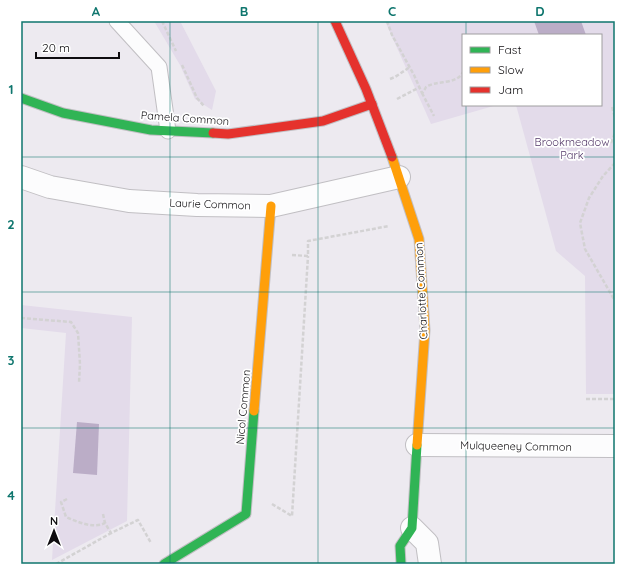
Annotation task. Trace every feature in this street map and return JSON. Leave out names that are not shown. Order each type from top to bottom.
[{"type":"street","name":"Charlotte Common","points":[[335,21],[372,104],[399,177],[419,239],[425,330],[412,528]]},
{"type":"street","name":"Pamela Common","points":[[21,98],[63,113],[151,130],[228,134],[323,121],[372,104]]},
{"type":"street","name":"Laurie Common","points":[[21,178],[50,187],[129,201],[197,205],[271,206],[399,177]]},
{"type":"street","name":"Nicol Common","points":[[164,564],[246,514],[271,206]]},
{"type":"street","name":"Mulqueeney Common","points":[[417,445],[615,446]]},
{"type":"street","points":[[401,564],[400,546],[412,528],[427,543],[430,564]]},
{"type":"lane","points":[[116,21],[159,67],[168,131]]},
{"type":"path","points":[[387,21],[392,35],[434,116]]},
{"type":"path","points":[[422,93],[427,87],[448,82],[461,76],[462,74]]},
{"type":"path","points":[[612,107],[615,118]]},
{"type":"path","points":[[611,143],[615,133]]},
{"type":"path","points":[[615,163],[603,176],[589,198],[580,223],[584,249],[615,301]]},
{"type":"path","points":[[248,490],[292,516],[308,241],[392,225]]},
{"type":"path","points":[[268,253],[308,256]]},
{"type":"path","points":[[21,318],[71,322],[78,332],[80,364],[79,384]]},
{"type":"path","points":[[586,399],[615,399]]},
{"type":"path","points":[[67,499],[61,502],[66,517],[84,524],[101,526],[105,523]]},
{"type":"path","points":[[103,514],[105,523],[110,533]]},
{"type":"path","points":[[56,564],[110,533],[138,520],[152,545]]},
{"type":"green space","points":[[154,21],[180,21],[216,91],[212,110],[195,99],[180,65]]},
{"type":"green space","name":"Brookmeadow Park","points":[[385,21],[615,21],[615,394],[586,394],[585,276],[556,251],[516,106],[602,106],[602,34],[462,34],[462,106],[494,106],[431,124]]},
{"type":"green space","points":[[21,305],[132,317],[127,521],[52,560],[66,333],[21,328]]},
{"type":"shaded area","points":[[534,21],[581,21],[586,34],[539,34]]},
{"type":"shaded area","points":[[77,422],[99,424],[97,475],[73,473]]},
{"type":"traffic: fast","points":[[21,98],[63,113],[151,130],[213,133]]},
{"type":"traffic: fast","points":[[164,564],[246,514],[254,411]]},
{"type":"traffic: fast","points":[[401,564],[400,546],[412,528],[417,445]]},
{"type":"traffic: slow","points":[[392,157],[419,239],[425,330],[417,445]]},
{"type":"traffic: slow","points":[[254,411],[271,206]]},
{"type":"traffic: jam","points":[[335,21],[366,89],[392,157]]},
{"type":"traffic: jam","points":[[213,133],[228,134],[323,121],[372,104]]}]
